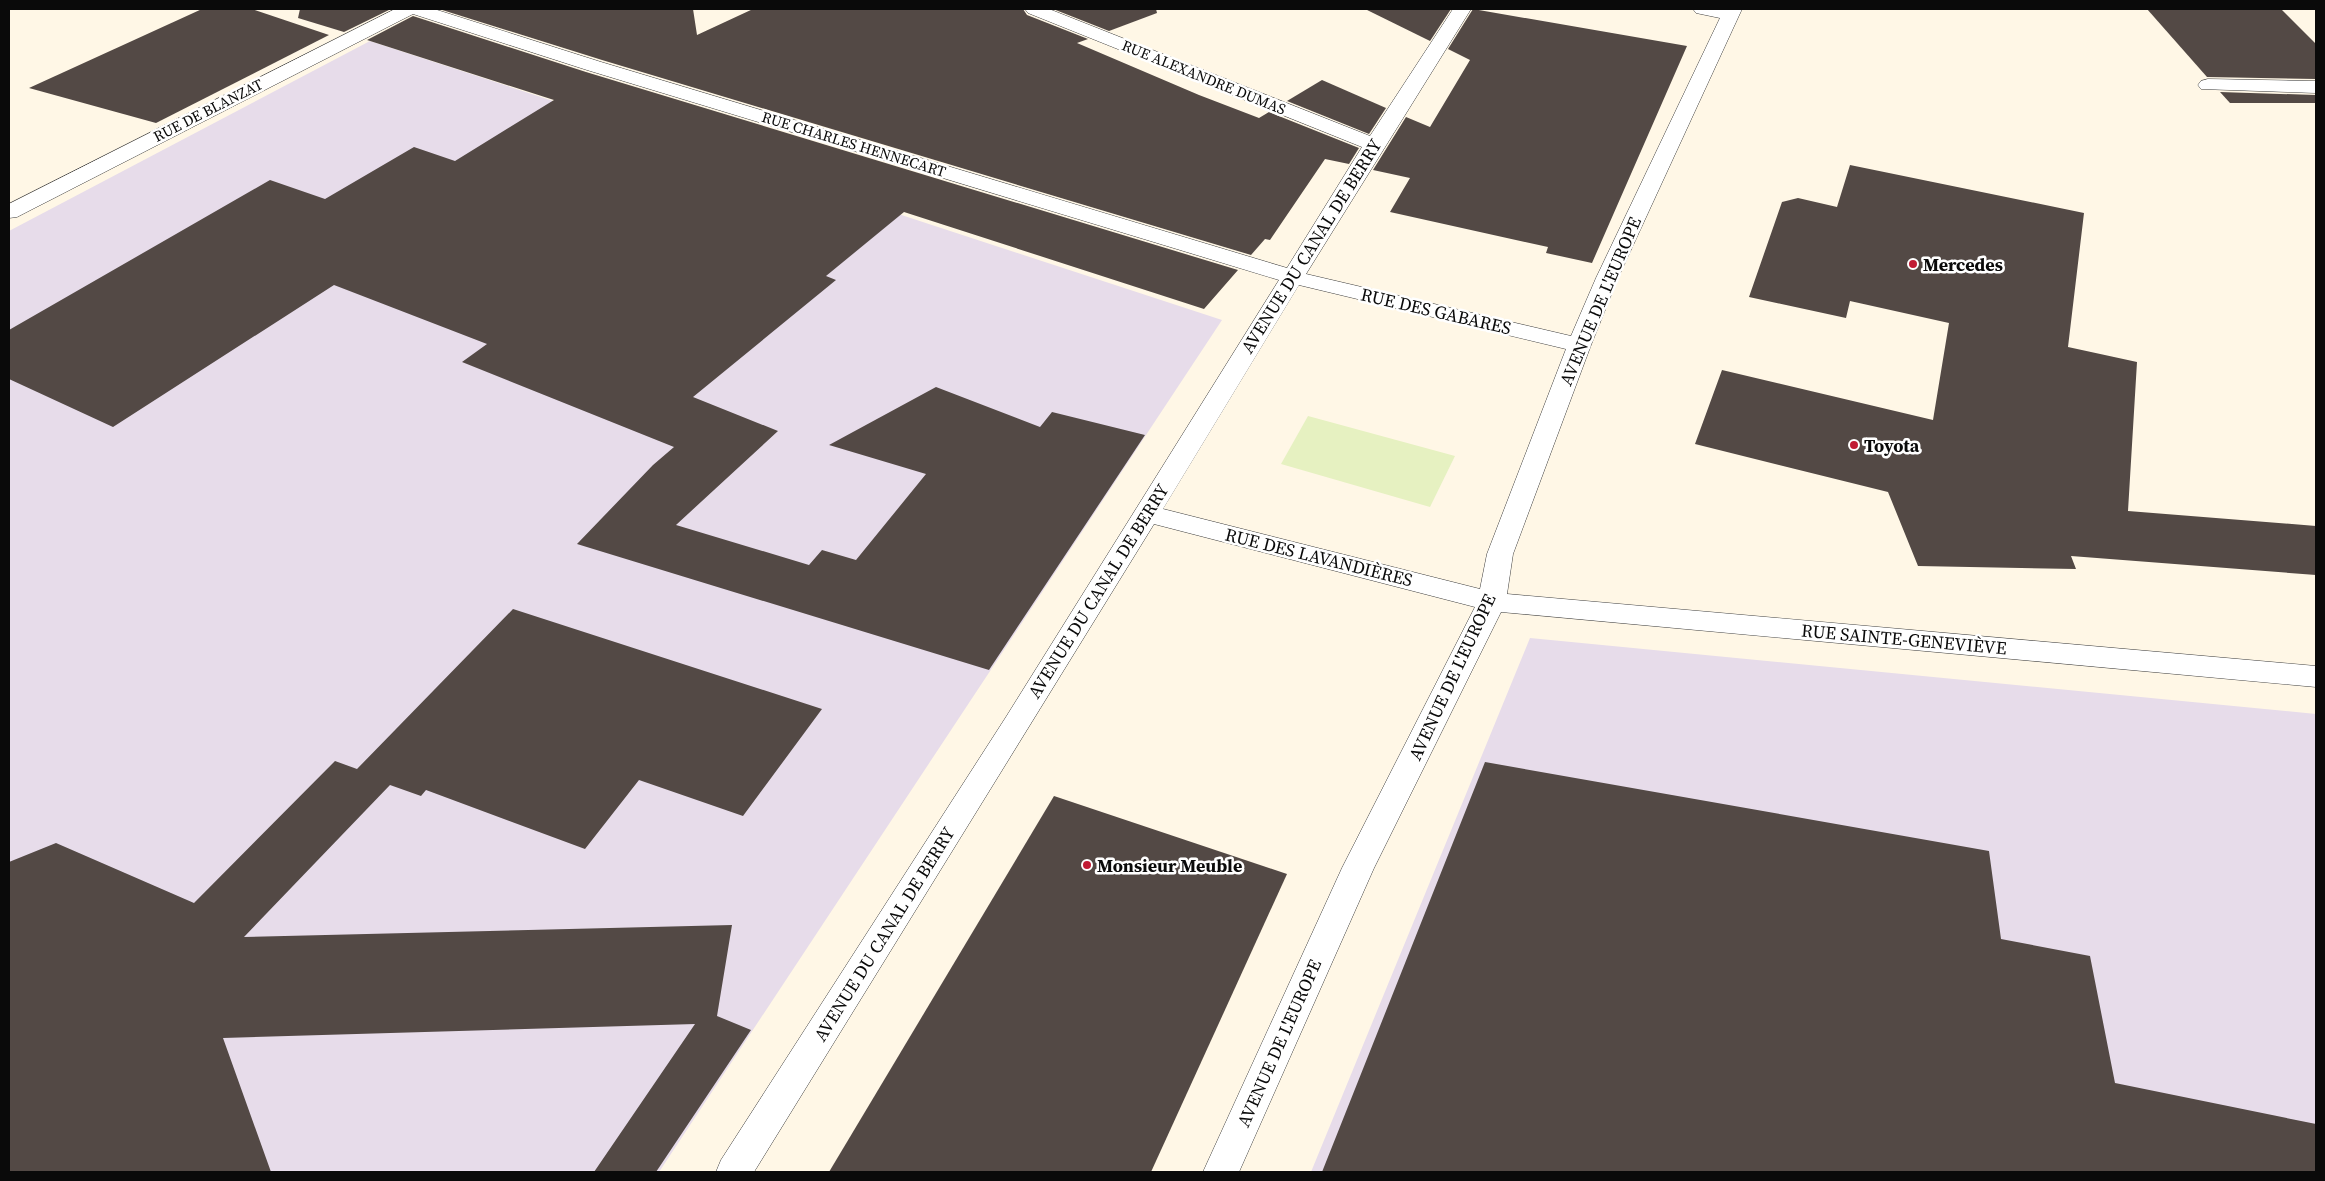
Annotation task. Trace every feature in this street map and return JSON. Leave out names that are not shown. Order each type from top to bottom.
[{"type":"street","name":"RUE DE BLANZAT","points":[[9,212],[406,9]]},
{"type":"street","name":"RUE CHARLES HENNECART","points":[[406,9],[1292,277]]},
{"type":"street","name":"RUE ALEXANDRE DUMAS","points":[[1034,9],[1374,145]]},
{"type":"street","name":"AVENUE DU CANAL DE BERRY","points":[[734,1172],[1374,145],[1462,9]]},
{"type":"street","points":[[1702,9],[1732,11]]},
{"type":"street","name":"AVENUE DE L'EUROPE","points":[[1221,1172],[1358,868],[1492,602],[1500,554],[1579,345],[1607,278],[1732,11]]},
{"type":"street","points":[[2208,85],[2316,87]]},
{"type":"street","name":"RUE DES GABARES","points":[[1292,277],[1579,345]]},
{"type":"street","name":"RUE DES LAVANDIÈRES","points":[[1146,513],[1492,602]]},
{"type":"street","name":"RUE SAINTE-GENEVIÈVE","points":[[1492,602],[2316,677]]},
{"type":"shaded area","points":[[370,41],[1222,320],[659,1172],[9,1172],[9,231]]},
{"type":"shaded area","points":[[1530,638],[2316,714],[2316,1172],[1311,1172]]},
{"type":"green space","points":[[1308,416],[1455,456],[1430,507],[1281,464]]},
{"type":"building","points":[[202,9],[252,9],[329,35],[156,123],[29,88]]},
{"type":"building","points":[[300,9],[391,9],[344,32],[298,18]]},
{"type":"building","points":[[439,9],[693,9],[697,35],[753,9],[1023,9],[1027,15],[1088,39],[1077,43],[1199,95],[1259,118],[1269,112],[1359,148],[1349,164],[1325,159],[1270,240],[1265,239],[1251,255],[602,60]]},
{"type":"building","points":[[1053,9],[1156,9],[1157,13],[1109,31]]},
{"type":"building","points":[[1365,9],[1451,9],[1430,41]]},
{"type":"building","points":[[1473,9],[1687,46],[1592,263],[1546,253],[1548,247],[1390,212],[1410,178],[1373,170],[1406,117],[1430,127],[1470,60],[1448,49]]},
{"type":"building","points":[[2147,9],[2281,9],[2316,44],[2316,79],[2207,77]]},
{"type":"building","points":[[413,16],[586,72],[1238,270],[1204,309],[904,212],[826,276],[836,280],[693,397],[778,431],[676,525],[809,565],[822,550],[856,560],[926,474],[829,445],[936,387],[1040,427],[1052,412],[1145,435],[989,670],[577,544],[653,465],[674,447],[462,362],[487,344],[334,285],[113,427],[9,379],[9,330],[270,180],[325,199],[414,147],[455,161],[554,100],[367,40]]},
{"type":"building","points":[[1322,80],[1386,108],[1369,134],[1287,101]]},
{"type":"building","points":[[2220,92],[2316,95],[2316,103],[2230,103]]},
{"type":"building","points":[[1850,165],[2084,213],[2068,347],[2137,362],[2128,511],[2316,526],[2316,575],[2071,556],[2076,569],[1918,566],[1888,492],[1695,444],[1722,370],[1933,420],[1949,323],[1850,301],[1846,318],[1749,297],[1782,202],[1798,198],[1837,207]]},
{"type":"building","points":[[513,609],[822,709],[743,816],[639,780],[585,849],[426,790],[421,796],[390,785],[244,937],[732,925],[717,1016],[751,1030],[656,1172],[594,1172],[695,1024],[223,1038],[271,1172],[9,1172],[9,862],[56,843],[194,903],[335,761],[357,769]]},
{"type":"building","points":[[1485,762],[1989,851],[2001,939],[2090,956],[2115,1083],[2316,1124],[2316,1172],[1322,1172]]},
{"type":"building","points":[[1054,796],[1287,874],[1151,1172],[829,1172]]},
{"type":"place","name":"Mercedes","points":[[1913,264]]},
{"type":"place","name":"Toyota","points":[[1854,445]]},
{"type":"place","name":"Monsieur Meuble","points":[[1087,865]]}]
